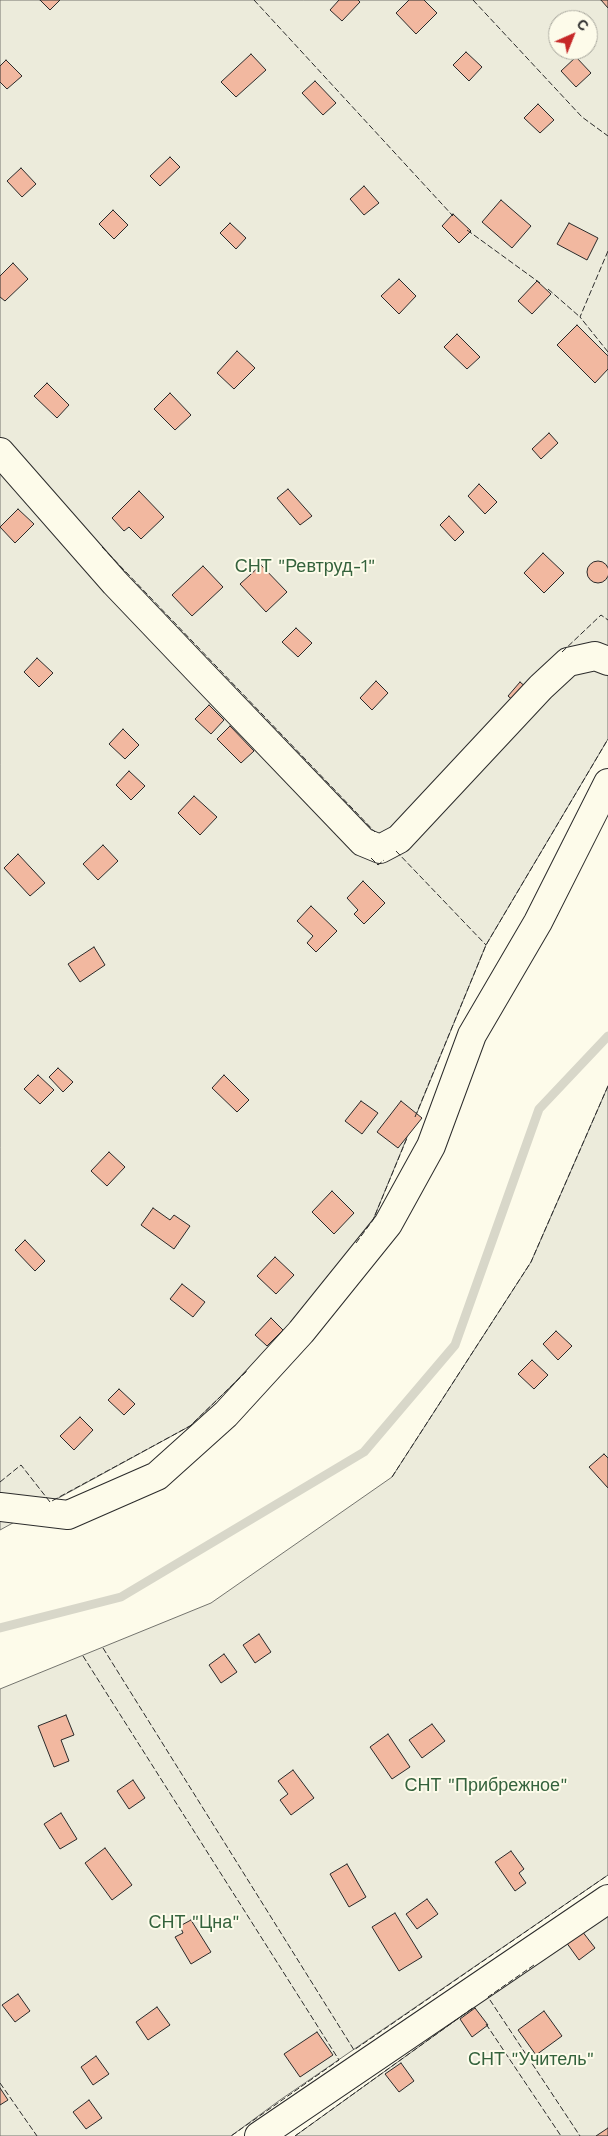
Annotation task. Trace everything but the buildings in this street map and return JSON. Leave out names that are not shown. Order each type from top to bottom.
[{"type":"street","points":[[0,452],[115,583],[198,670],[363,842],[380,849],[399,839],[541,687],[568,662],[595,656],[608,661]]},
{"type":"street","points":[[0,1507],[68,1515],[157,1476],[226,1414],[301,1332],[388,1224],[431,1146],[472,1035],[538,922],[608,782]]},
{"type":"street","points":[[259,2136],[608,1899]]},
{"type":"green space","name":"СНТ \"Ревтруд-1\"","points":[[0,0],[608,0],[608,739],[486,945],[373,1220],[289,1330],[190,1426],[0,1530]]},
{"type":"green space","name":"СНТ \"Цна\"","points":[[608,1086],[608,1875],[280,2100],[231,2136],[0,2136],[0,1689],[211,1603],[392,1477],[531,1262]]},
{"type":"green space","name":"СНТ \"Учитель\"","points":[[608,1914],[608,2136],[295,2136],[474,2007]]},
{"type":"waterway","points":[[0,1628],[121,1597],[364,1452],[455,1345],[539,1109],[608,1036]]},
{"type":"fence","points":[[254,0],[453,216]]},
{"type":"fence","points":[[473,0],[582,117],[608,136]]},
{"type":"fence","points":[[467,230],[540,283]]},
{"type":"fence","points":[[608,251],[580,317],[608,352]]},
{"type":"fence","points":[[548,289],[580,317]]},
{"type":"fence","points":[[102,547],[375,832]]},
{"type":"fence","points":[[562,652],[601,615],[608,620]]},
{"type":"fence","points":[[415,1117],[486,945],[608,739]]},
{"type":"fence","points":[[396,851],[486,945]]},
{"type":"fence","points":[[371,858],[378,865],[384,860]]},
{"type":"fence","points":[[392,1477],[531,1262],[608,1086]]},
{"type":"fence","points":[[356,1243],[373,1220],[407,1138]]},
{"type":"fence","points":[[0,1482],[21,1465],[50,1502],[190,1426],[248,1370]]},
{"type":"fence","points":[[103,1648],[354,2050],[608,1875]]},
{"type":"fence","points":[[83,1656],[339,2060],[231,2136]]},
{"type":"fence","points":[[534,1965],[488,1997],[580,2136]]},
{"type":"fence","points":[[295,2136],[474,2007],[476,2009]]},
{"type":"fence","points":[[486,2024],[561,2136]]},
{"type":"fence","points":[[0,2083],[37,2136]]},
{"type":"park label","name":"СНТ \"Прибрежное\"","points":[[486,1786]]}]
